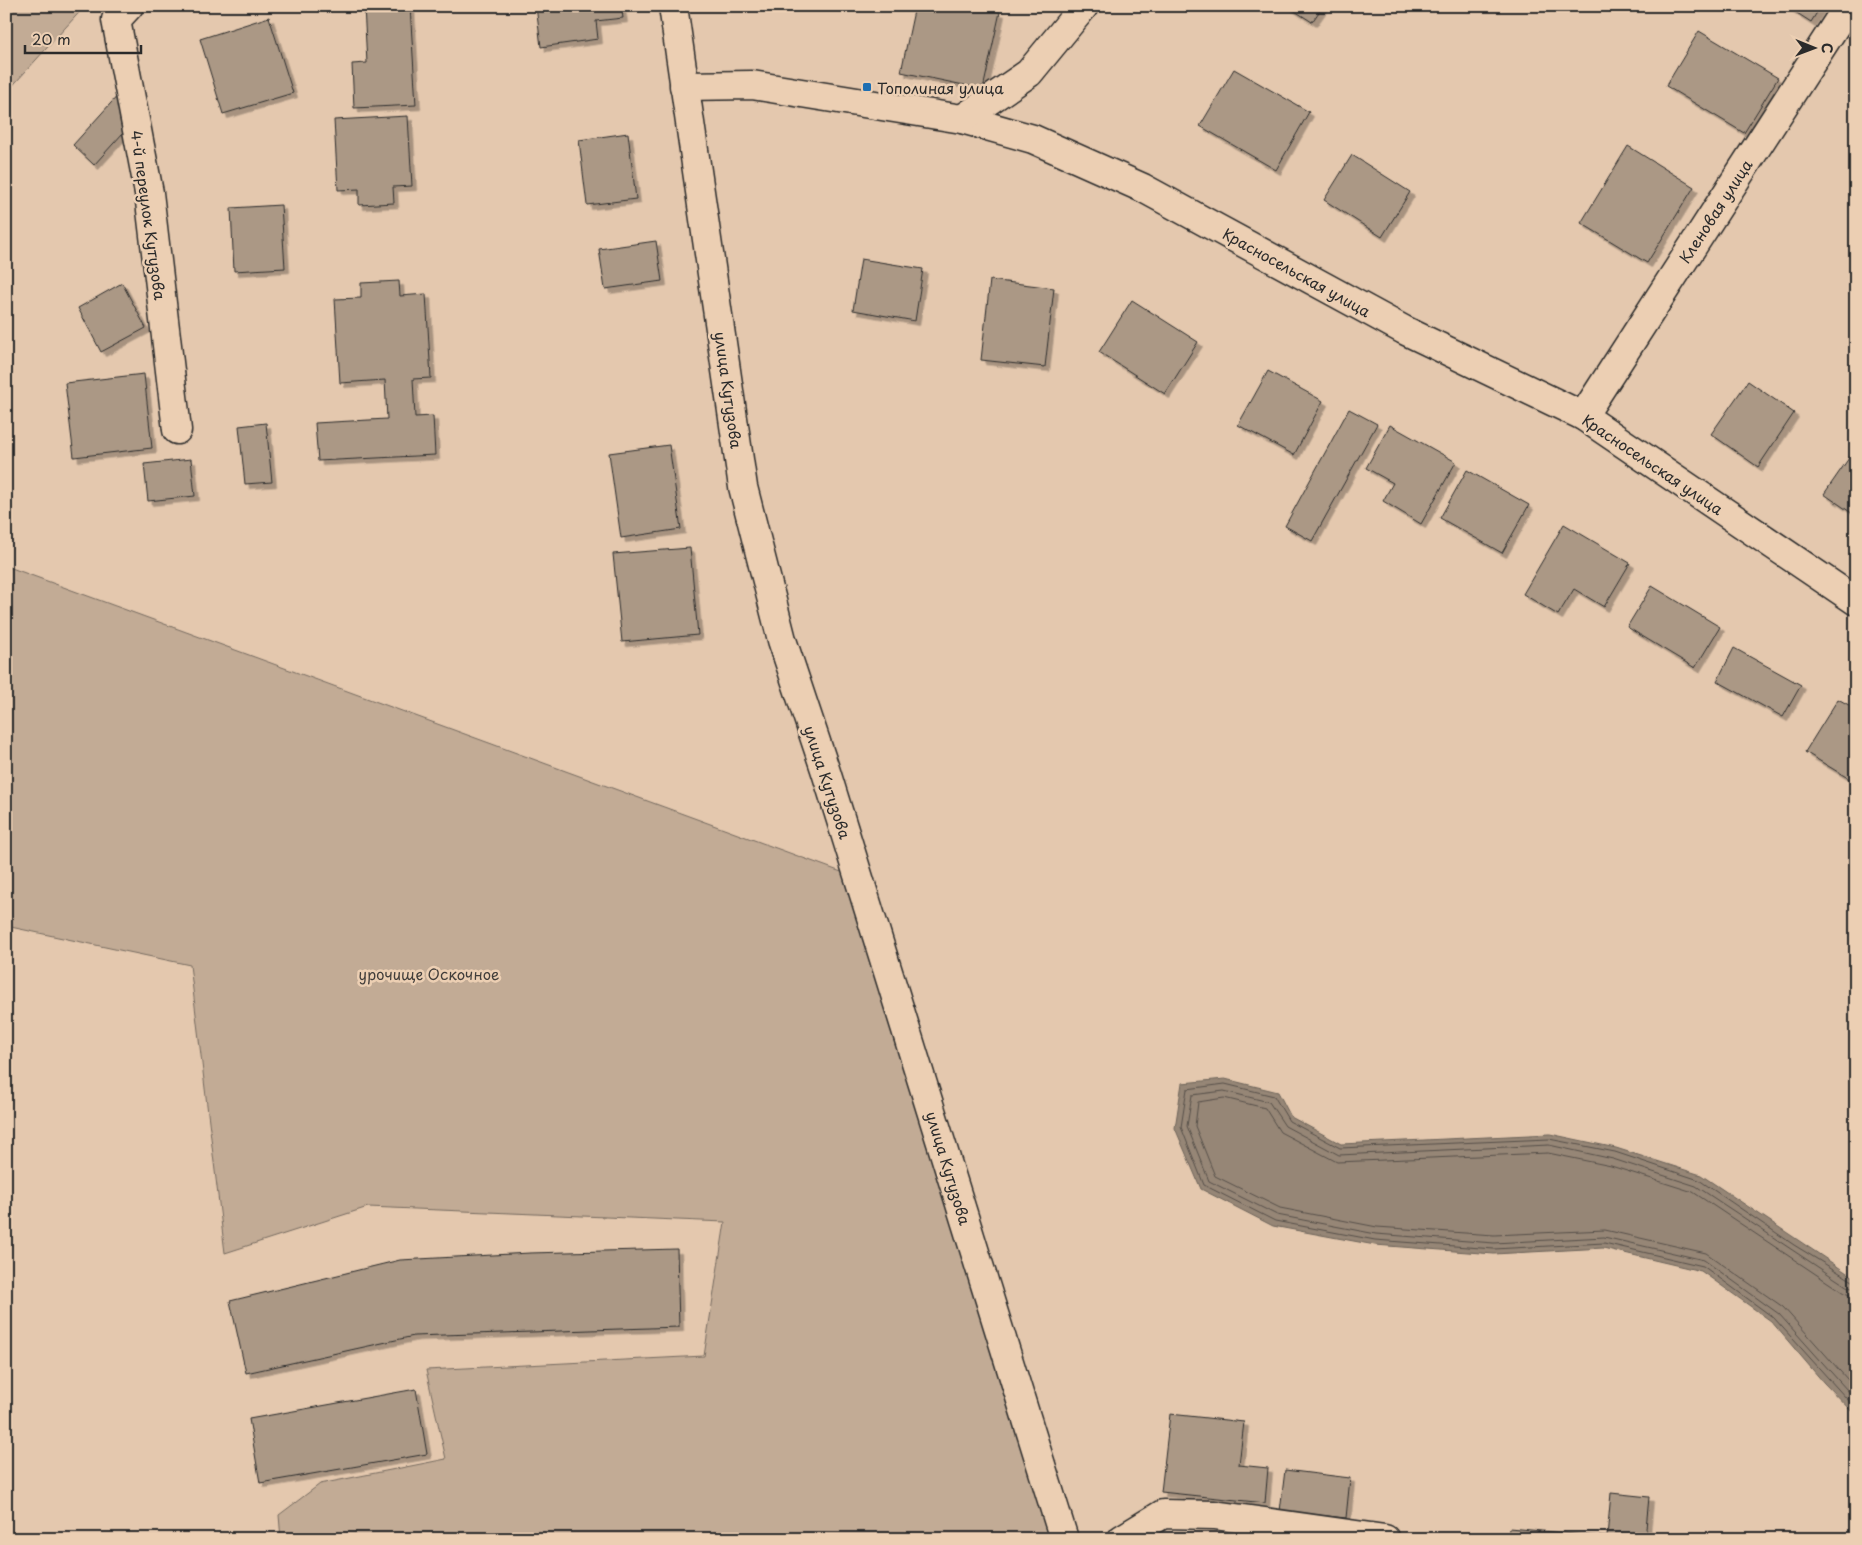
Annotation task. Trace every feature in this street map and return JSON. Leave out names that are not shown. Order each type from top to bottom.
[{"type":"street","name":"4-й переулок Кутузова","points":[[129,6],[116,20],[149,193],[177,430]]},
{"type":"street","name":"улица Кутузова","points":[[672,6],[743,488],[780,630],[1064,1539]]},
{"type":"street","points":[[962,119],[1030,73],[1084,6]]},
{"type":"street","name":"Кленовая улица","points":[[1583,416],[1848,6]]},
{"type":"street","name":"Красносельская улица","points":[[684,86],[752,85],[962,119],[1034,139],[1143,188],[1404,330],[1583,416],[1856,601]]},
{"type":"street","points":[[1122,1539],[1163,1514],[1214,1515],[1385,1539]]},
{"type":"green space","points":[[6,6],[85,6],[6,93]]},
{"type":"green space","name":"урочище Оскочное","points":[[6,566],[855,877],[1057,1539],[281,1539],[279,1515],[320,1484],[446,1459],[426,1370],[704,1356],[725,1222],[368,1207],[225,1253],[190,965],[6,926]]},
{"type":"water","points":[[1225,1079],[1278,1092],[1291,1117],[1341,1144],[1550,1134],[1616,1148],[1701,1175],[1856,1279],[1856,1416],[1824,1383],[1771,1321],[1701,1271],[1603,1248],[1494,1254],[1375,1245],[1273,1226],[1201,1189],[1175,1128],[1182,1083]]},
{"type":"building","points":[[364,6],[410,6],[416,105],[354,108],[352,64],[367,63]]},
{"type":"building","points":[[536,6],[621,6],[623,18],[596,21],[598,39],[541,47]]},
{"type":"building","points":[[915,6],[969,6],[1000,12],[983,89],[901,72]]},
{"type":"building","points":[[1287,6],[1323,6],[1312,22]]},
{"type":"building","points":[[1786,6],[1821,6],[1811,22]]},
{"type":"building","points":[[269,17],[293,93],[223,114],[200,39]]},
{"type":"building","points":[[1699,31],[1778,78],[1744,133],[1666,86]]},
{"type":"building","points":[[1234,69],[1309,112],[1276,170],[1200,126]]},
{"type":"building","points":[[120,93],[142,112],[94,165],[73,145]]},
{"type":"building","points":[[408,116],[412,186],[393,187],[394,203],[359,205],[359,189],[338,190],[334,120]]},
{"type":"building","points":[[628,133],[636,199],[587,205],[579,140]]},
{"type":"building","points":[[1628,146],[1694,187],[1647,263],[1581,223]]},
{"type":"building","points":[[1352,155],[1410,192],[1382,237],[1324,200]]},
{"type":"building","points":[[281,205],[285,268],[234,271],[231,208]]},
{"type":"building","points":[[656,241],[662,281],[605,289],[599,249]]},
{"type":"building","points":[[861,259],[923,269],[915,321],[853,310]]},
{"type":"building","points":[[990,280],[1054,288],[1045,367],[981,360]]},
{"type":"building","points":[[399,281],[400,296],[426,294],[431,378],[413,379],[415,417],[433,416],[435,455],[318,461],[315,423],[387,419],[385,380],[340,383],[335,299],[361,298],[361,283]]},
{"type":"building","points":[[122,283],[146,328],[101,352],[78,308]]},
{"type":"building","points":[[1132,300],[1198,342],[1165,394],[1099,352]]},
{"type":"building","points":[[1268,371],[1323,401],[1294,455],[1238,425]]},
{"type":"building","points":[[144,374],[152,448],[74,457],[65,383]]},
{"type":"building","points":[[1748,381],[1794,413],[1758,467],[1711,434]]},
{"type":"building","points":[[1349,409],[1377,424],[1312,541],[1285,526]]},
{"type":"building","points":[[266,423],[272,482],[245,484],[239,426]]},
{"type":"building","points":[[1390,425],[1456,462],[1421,524],[1383,501],[1393,483],[1366,468]]},
{"type":"building","points":[[669,445],[681,529],[621,538],[609,453]]},
{"type":"building","points":[[1856,448],[1856,516],[1824,494]]},
{"type":"building","points":[[191,459],[195,496],[148,501],[144,464]]},
{"type":"building","points":[[1467,470],[1529,505],[1502,553],[1440,518]]},
{"type":"building","points":[[1564,524],[1630,563],[1604,607],[1574,589],[1558,615],[1523,594]]},
{"type":"building","points":[[690,548],[698,635],[622,642],[613,554]]},
{"type":"building","points":[[1652,586],[1720,627],[1695,668],[1627,627]]},
{"type":"building","points":[[1734,648],[1801,685],[1783,717],[1717,681]]},
{"type":"building","points":[[1838,699],[1856,709],[1856,783],[1805,752]]},
{"type":"building","points":[[677,1249],[679,1327],[414,1336],[246,1373],[230,1301],[400,1260],[530,1253]]},
{"type":"building","points":[[416,1389],[427,1454],[260,1483],[249,1419]]},
{"type":"building","points":[[1170,1414],[1244,1422],[1239,1465],[1268,1468],[1265,1503],[1161,1492]]},
{"type":"building","points":[[1285,1470],[1350,1478],[1346,1518],[1280,1511]]},
{"type":"building","points":[[1611,1493],[1649,1497],[1645,1539],[1508,1539],[1509,1528],[1607,1537]]},
{"type":"place","name":"Тополиная улица","points":[[867,87]]}]
